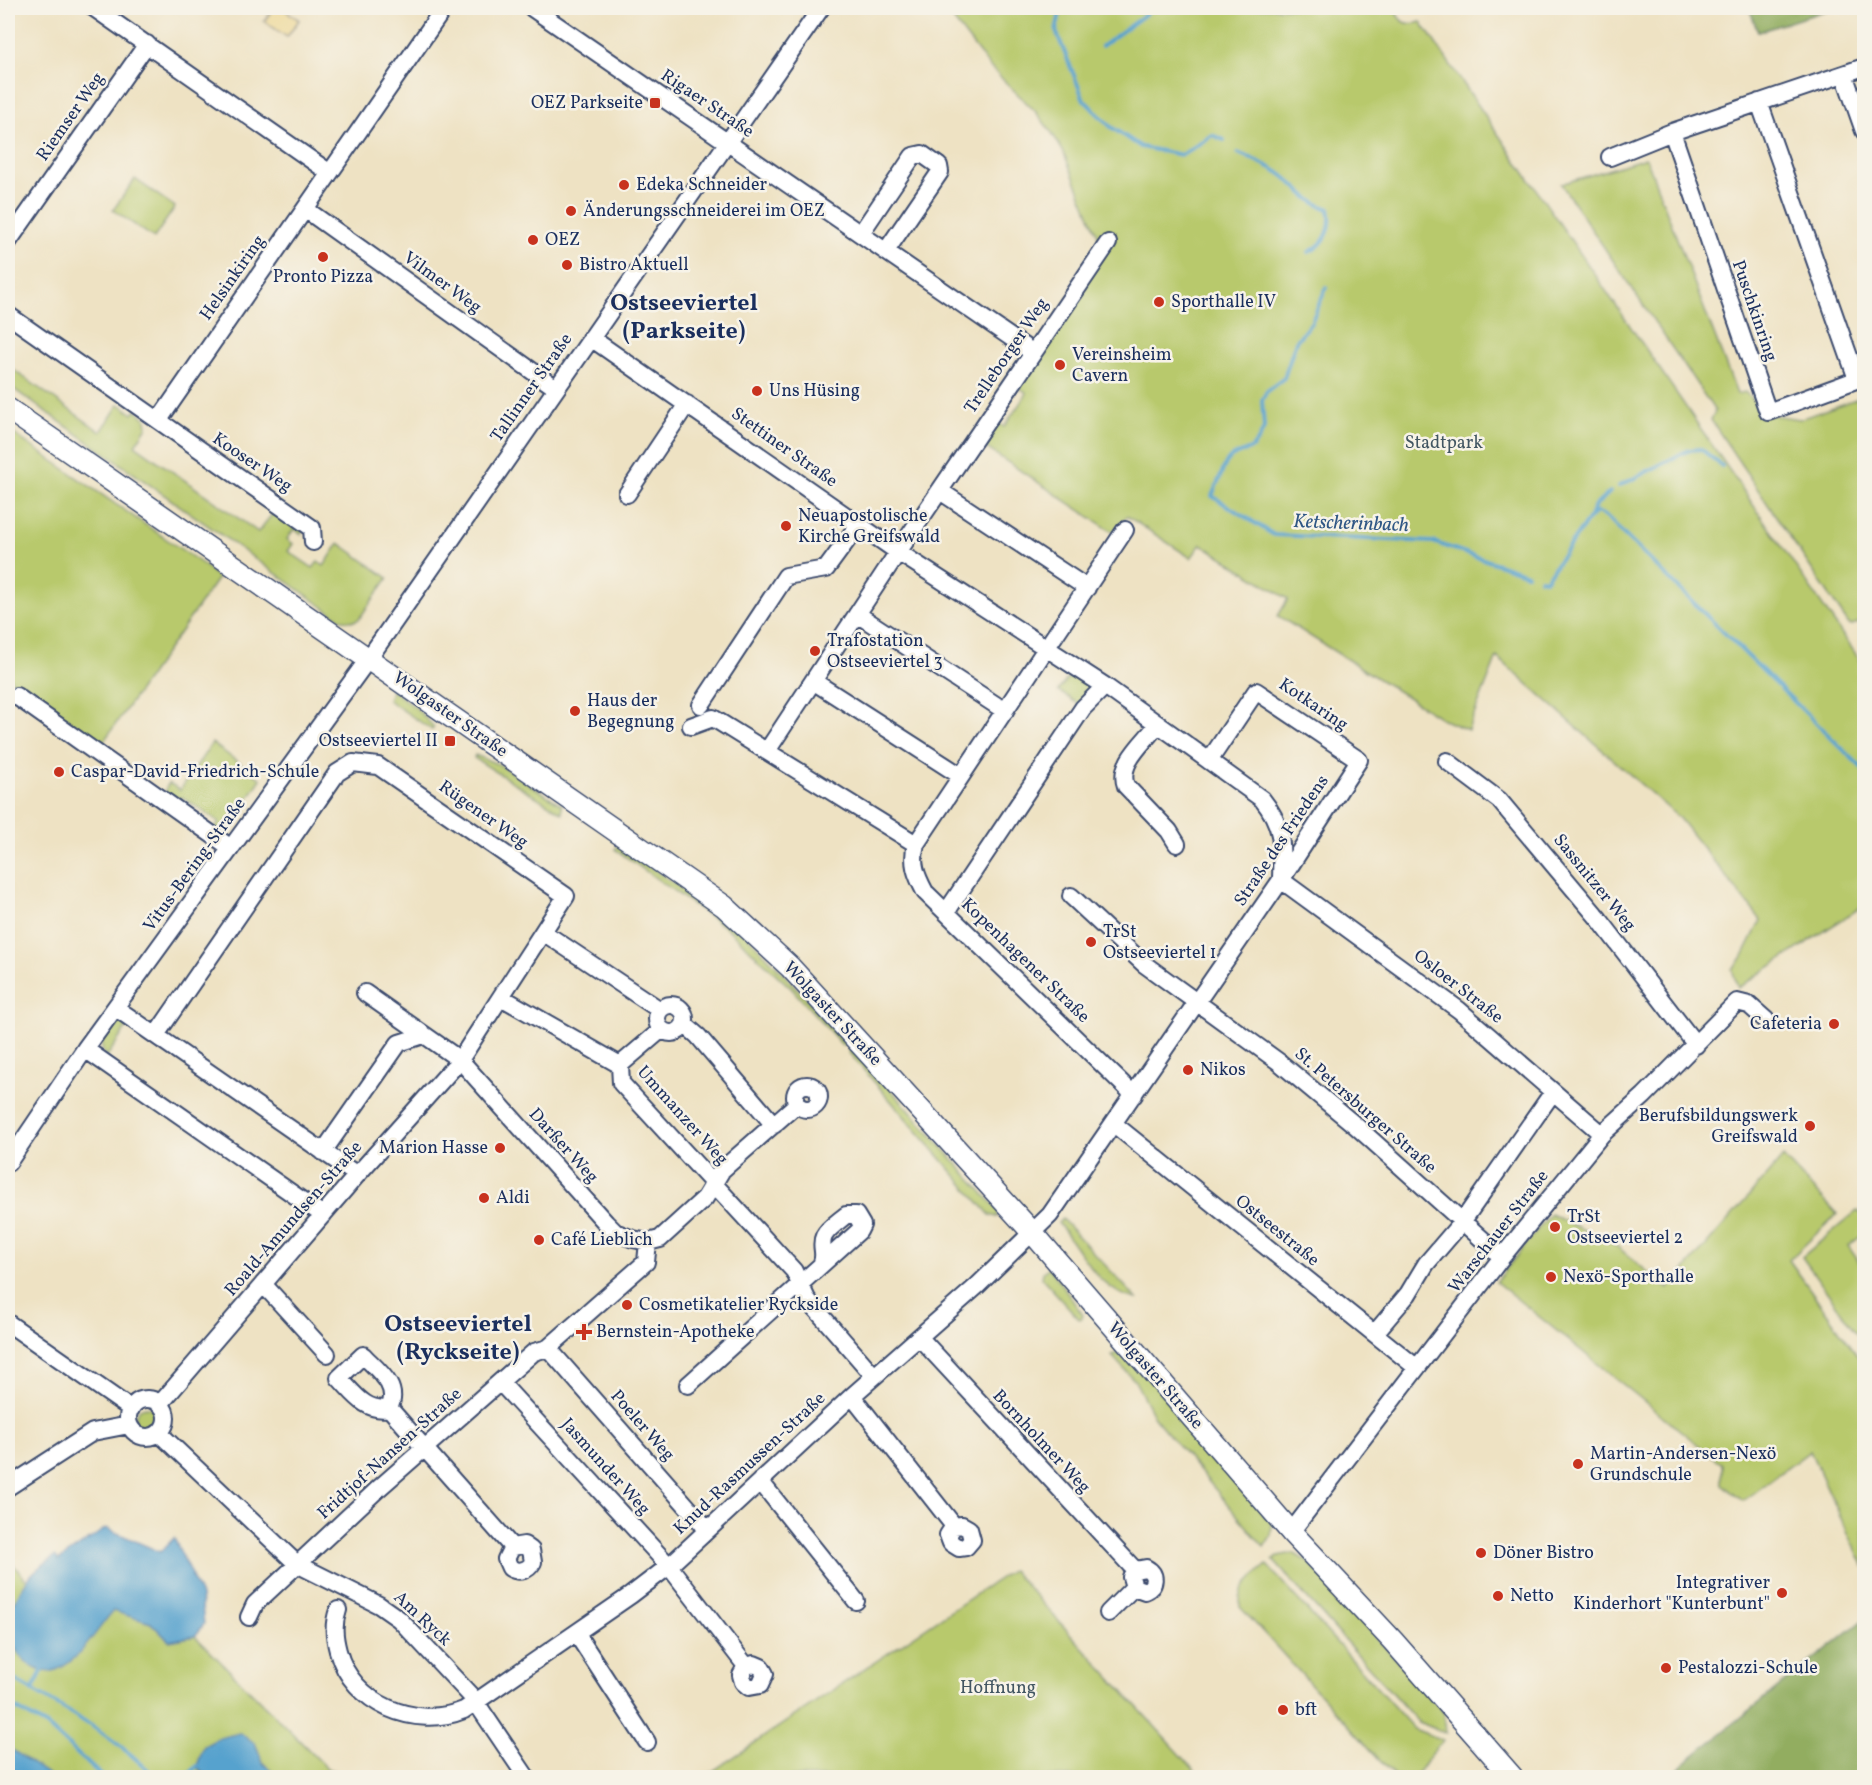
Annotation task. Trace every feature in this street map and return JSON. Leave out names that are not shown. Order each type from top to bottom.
[{"type":"main road","name":"Wolgaster Straße","points":[[8,410],[724,906],[790,968],[1032,1232],[1291,1532],[1393,1641],[1513,1778]]},
{"type":"street","points":[[94,8],[330,173]]},
{"type":"street","name":"Helsinkiring","points":[[159,420],[444,8]]},
{"type":"street","name":"Rigaer Straße","points":[[532,8],[1032,352]]},
{"type":"street","name":"Tallinner Straße","points":[[369,658],[821,8]]},
{"type":"street","name":"Riemser Weg","points":[[8,242],[147,44]]},
{"type":"street","points":[[1610,157],[1672,132],[1864,67]]},
{"type":"street","points":[[1844,74],[1864,131]]},
{"type":"street","name":"Puschkinring","points":[[1672,132],[1768,412],[1861,378],[1759,102]]},
{"type":"street","points":[[861,233],[913,156],[922,154],[930,158],[939,166],[940,172],[886,251]]},
{"type":"street","name":"Vilmer Weg","points":[[305,209],[556,388]]},
{"type":"street","name":"Trelleborger Weg","points":[[767,751],[1032,352],[1108,243]]},
{"type":"street","points":[[8,315],[159,420]]},
{"type":"street","name":"Stettiner Straße","points":[[591,338],[898,552]]},
{"type":"street","points":[[627,494],[687,405]]},
{"type":"street","name":"Kooser Weg","points":[[159,420],[312,528],[313,542]]},
{"type":"street","points":[[940,491],[1087,588]]},
{"type":"street","points":[[701,705],[786,576],[826,569],[858,524]]},
{"type":"street","points":[[692,726],[713,718],[916,844],[1125,530]]},
{"type":"street","points":[[898,552],[1105,686],[1262,799],[1275,814],[1282,848],[1281,880]]},
{"type":"street","points":[[857,614],[1005,711]]},
{"type":"street","name":"Vitus-Bering-Straße","points":[[8,1163],[85,1049],[369,658]]},
{"type":"street","points":[[813,681],[961,776]]},
{"type":"street","points":[[947,911],[1083,708],[1105,686]]},
{"type":"street","name":"Kotkaring","points":[[1209,761],[1256,691],[1359,760]]},
{"type":"street","points":[[16,696],[231,848]]},
{"type":"street","points":[[1158,724],[1128,760],[1123,778],[1126,786],[1169,831],[1177,844]]},
{"type":"street","name":"Straße des Friedens","points":[[1032,1232],[1054,1210],[1114,1124],[1281,880],[1359,760]]},
{"type":"street","name":"Sassnitzer Weg","points":[[1446,761],[1499,800],[1599,919],[1696,1045]]},
{"type":"street","name":"Rügener Weg","points":[[156,1035],[337,773],[353,763],[378,766],[566,896]]},
{"type":"street","name":"Kopenhagener Straße","points":[[916,844],[912,858],[915,874],[925,892],[1134,1095]]},
{"type":"street","name":"Osloer Straße","points":[[1281,880],[1459,1010],[1602,1134]]},
{"type":"street","name":"Roald-Amundsen-Straße","points":[[160,1404],[357,1175],[460,1060],[566,896]]},
{"type":"street","points":[[1071,896],[1144,964],[1197,1003]]},
{"type":"street","points":[[543,932],[660,1010]]},
{"type":"street","points":[[365,993],[460,1060]]},
{"type":"street","name":"Ummanzer Weg","points":[[501,997],[620,1065]]},
{"type":"street","name":"Warschauer Straße","points":[[1291,1532],[1502,1257],[1602,1134],[1696,1045],[1737,1002],[1749,1005],[1766,1020]]},
{"type":"street","name":"St. Petersburger Straße","points":[[1197,1003],[1279,1062],[1356,1126],[1502,1257]]},
{"type":"street","points":[[662,1030],[657,1022],[660,1010],[668,1005],[677,1007],[684,1013],[684,1024],[698,1036],[774,1125]]},
{"type":"street","points":[[116,1008],[357,1175]]},
{"type":"street","name":"Ummanzer Weg","points":[[620,1065],[662,1030],[675,1033],[684,1024]]},
{"type":"street","points":[[323,1152],[399,1043],[424,1035]]},
{"type":"street","points":[[85,1049],[323,1215]]},
{"type":"street","name":"Darßer Weg","points":[[460,1060],[615,1232],[648,1242]]},
{"type":"street","name":"Ummanzer Weg","points":[[620,1065],[621,1083],[714,1184],[722,1170],[797,1104]]},
{"type":"street","name":"Warschauer Straße","points":[[1375,1333],[1408,1294],[1426,1264],[1462,1222],[1553,1092]]},
{"type":"street","name":"Ostseestraße","points":[[1114,1124],[1417,1368]]},
{"type":"street","points":[[648,1242],[660,1239],[705,1198],[714,1184],[794,1271],[807,1299],[874,1376]]},
{"type":"street","name":"Knud-Rasmussen-Straße","points":[[476,1702],[631,1595],[669,1566],[874,1376],[920,1338],[1032,1232]]},
{"type":"street","name":"Fridtjof-Nansen-Straße","points":[[297,1564],[425,1447],[534,1352],[548,1348],[646,1262],[648,1242]]},
{"type":"street","points":[[688,1385],[821,1265]]},
{"type":"street","points":[[263,1284],[327,1354]]},
{"type":"street","points":[[8,1487],[93,1432],[130,1417],[143,1400],[160,1404],[166,1419],[159,1433],[142,1437],[130,1417],[10,1329]]},
{"type":"street","name":"Bornholmer Weg","points":[[920,1338],[1134,1579],[1108,1613]]},
{"type":"street","name":"Poeler Weg","points":[[548,1348],[707,1529]]},
{"type":"street","name":"Jasmunder Weg","points":[[500,1382],[669,1566],[746,1666]]},
{"type":"street","points":[[852,1396],[954,1526]]},
{"type":"street","points":[[388,1408],[512,1547]]},
{"type":"street","name":"Am Ryck","points":[[159,1433],[297,1564],[379,1605],[399,1619],[476,1702],[527,1778]]},
{"type":"street","points":[[760,1481],[856,1601]]},
{"type":"street","points":[[249,1617],[255,1604],[297,1564]]},
{"type":"street","points":[[338,1610],[334,1620],[335,1637],[343,1665],[357,1686],[374,1700],[406,1715],[437,1717],[451,1715],[476,1702]]},
{"type":"street","points":[[576,1633],[647,1742]]},
{"type":"green space","name":"Stadtpark","points":[[944,8],[1396,8],[1398,17],[1404,22],[1421,22],[1864,666],[1864,905],[1738,988],[1732,969],[1742,958],[1761,920],[1678,817],[1497,657],[1468,730],[1444,720],[1278,616],[1288,599],[1201,544],[1191,558],[1127,516],[1114,533],[979,443],[994,420],[1004,427],[1027,393],[1017,386],[1101,243],[1063,151],[1052,133],[1036,112],[990,67]]},
{"type":"green space","points":[[1749,8],[1834,8],[1758,32]]},
{"type":"green space","points":[[1646,158],[1737,394],[1745,392],[1766,414],[1800,419],[1864,396],[1864,620],[1850,626],[1711,420],[1715,411],[1561,184]]},
{"type":"green space","points":[[135,179],[175,207],[154,238],[113,210]]},
{"type":"green space","points":[[8,366],[101,432],[119,404],[133,414],[136,410],[146,419],[147,427],[135,445],[258,532],[277,508],[303,530],[301,534],[294,529],[287,539],[293,544],[288,551],[313,568],[318,562],[324,566],[339,543],[388,578],[359,619],[342,620],[8,385]]},
{"type":"green space","points":[[8,430],[204,565],[218,578],[99,748],[20,692],[8,675]]},
{"type":"green space","points":[[1071,674],[1095,686],[1080,705],[1058,691]]},
{"type":"green space","points":[[392,690],[416,708],[434,727],[432,730],[388,700]]},
{"type":"green space","points":[[212,743],[261,779],[224,835],[215,829],[219,822],[182,797],[177,803],[166,795],[169,783],[180,790]]},
{"type":"green space","points":[[475,755],[500,765],[562,805],[562,813],[474,758]]},
{"type":"green space","points":[[618,845],[742,930],[847,1041],[846,1044],[842,1045],[792,989],[730,931],[615,849]]},
{"type":"green space","points":[[122,1021],[129,1024],[106,1058],[102,1041],[106,1031]]},
{"type":"green space","points":[[852,1046],[999,1211],[997,1217],[990,1215],[850,1054],[848,1051]]},
{"type":"green space","points":[[1783,1157],[1837,1214],[1789,1260],[1864,1365],[1864,1567],[1810,1451],[1743,1501],[1722,1484],[1722,1464],[1496,1282],[1550,1214],[1614,1244],[1668,1289]]},
{"type":"green space","points":[[1857,1211],[1864,1218],[1864,1234],[1848,1246],[1864,1269],[1864,1328],[1857,1334],[1802,1257]]},
{"type":"green space","points":[[1062,1219],[1137,1299],[1123,1295],[1101,1279],[1058,1223]]},
{"type":"green space","points":[[1049,1267],[1083,1315],[1082,1318],[1079,1319],[1042,1278],[1043,1272]]},
{"type":"green space","points":[[1117,1353],[1147,1376],[1272,1524],[1271,1536],[1264,1547],[1154,1417],[1135,1381],[1112,1356]]},
{"type":"green space","points":[[147,1407],[156,1410],[159,1419],[156,1428],[147,1431],[138,1428],[135,1419],[138,1410]]},
{"type":"green space","points":[[1293,1553],[1310,1563],[1444,1713],[1446,1733],[1418,1722],[1273,1560],[1278,1556]]},
{"type":"green space","points":[[8,1558],[28,1582],[8,1616]]},
{"type":"green space","points":[[1267,1565],[1414,1729],[1443,1740],[1414,1777],[1394,1775],[1240,1607],[1241,1593],[1244,1588]]},
{"type":"green space","name":"Hoffnung","points":[[1012,1570],[1201,1777],[704,1777]]},
{"type":"green space","points":[[113,1610],[151,1623],[169,1641],[195,1636],[328,1769],[352,1777],[277,1777],[263,1763],[255,1743],[199,1770],[211,1777],[52,1777],[8,1747],[8,1625],[9,1636],[81,1650]]},
{"type":"green space","points":[[1864,1619],[1864,1777],[1671,1777],[1683,1764]]},
{"type":"sand","points":[[274,8],[282,8],[299,20],[287,37],[264,21]]},
{"type":"water","points":[[106,1528],[160,1552],[174,1538],[201,1596],[204,1624],[195,1636],[169,1641],[151,1623],[113,1611],[73,1660],[56,1670],[37,1669],[20,1655],[9,1636],[7,1625],[12,1607],[27,1580],[38,1568],[55,1556],[59,1560]]},
{"type":"water","points":[[240,1733],[255,1743],[263,1763],[277,1777],[222,1778],[203,1772],[197,1766],[204,1746],[219,1738]]},
{"type":"water","points":[[8,1747],[52,1777],[8,1777]]},
{"type":"waterway","name":"Ketscherinbach","points":[[1061,8],[1056,31],[1084,100],[1111,127],[1141,147],[1182,155],[1212,135],[1224,140]]},
{"type":"waterway","points":[[1102,46],[1154,8]]},
{"type":"waterway","name":"Ketscherinbach","points":[[1238,153],[1272,168],[1309,199],[1329,209],[1330,223],[1327,235],[1320,245],[1309,252]]},
{"type":"waterway","name":"Ketscherinbach","points":[[1326,288],[1311,323],[1296,341],[1284,378],[1267,391],[1262,400],[1264,428],[1259,439],[1252,448],[1231,457],[1226,463],[1212,496],[1274,535],[1433,542],[1527,574]]},
{"type":"waterway","points":[[1619,486],[1689,450],[1701,449],[1722,466]]},
{"type":"waterway","points":[[1591,514],[1595,506],[1610,492]]},
{"type":"waterway","name":"Ketscherinbach","points":[[1540,579],[1545,580],[1590,517],[1597,512],[1605,516],[1864,770]]},
{"type":"waterway","points":[[32,1691],[42,1671]]},
{"type":"waterway","points":[[8,1676],[67,1710],[104,1735],[140,1762],[156,1778]]},
{"type":"waterway","points":[[8,1704],[47,1726],[104,1778]]},
{"type":"waterway","points":[[186,1778],[197,1766]]},
{"type":"place","name":"OEZ Parkseite","points":[[655,103]]},
{"type":"place","name":"Edeka Schneider","points":[[624,185]]},
{"type":"place","name":"Änderungsschneiderei im OEZ","points":[[571,211]]},
{"type":"place","name":"OEZ","points":[[533,240]]},
{"type":"place","name":"Pronto Pizza","points":[[323,257]]},
{"type":"place","name":"Bistro Aktuell","points":[[567,265]]},
{"type":"place","name":"Sporthalle IV","points":[[1159,302]]},
{"type":"place","name":"Vereinsheim Cavern","points":[[1060,365]]},
{"type":"place","name":"Uns Hüsing","points":[[757,391]]},
{"type":"place","name":"Neuapostolische Kirche Greifswald","points":[[786,526]]},
{"type":"place","name":"Trafostation Ostseeviertel 3","points":[[815,651]]},
{"type":"place","name":"Haus der Begegnung","points":[[575,711]]},
{"type":"place","name":"Ostseeviertel II","points":[[450,741]]},
{"type":"place","name":"Caspar-David-Friedrich-Schule","points":[[59,772]]},
{"type":"place","name":"TrSt Ostseeviertel 1","points":[[1091,942]]},
{"type":"place","name":"Cafeteria","points":[[1834,1024]]},
{"type":"place","name":"Nikos","points":[[1188,1070]]},
{"type":"place","name":"Berufsbildungswerk Greifswald","points":[[1810,1126]]},
{"type":"place","name":"Marion Hasse","points":[[500,1148]]},
{"type":"place","name":"Aldi","points":[[484,1198]]},
{"type":"place","name":"TrSt Ostseeviertel 2","points":[[1555,1227]]},
{"type":"place","name":"Café Lieblich","points":[[539,1240]]},
{"type":"place","name":"Nexö-Sporthalle","points":[[1551,1277]]},
{"type":"place","name":"Cosmetikatelier Ryckside","points":[[627,1305]]},
{"type":"place","name":"Bernstein-Apotheke","points":[[584,1332]]},
{"type":"place","name":"Martin-Andersen-Nexö Grundschule","points":[[1578,1464]]},
{"type":"place","name":"Döner Bistro","points":[[1481,1553]]},
{"type":"place","name":"Integrativer Kinderhort \"Kunterbunt\"","points":[[1782,1593]]},
{"type":"place","name":"Netto","points":[[1498,1596]]},
{"type":"place","name":"Pestalozzi-Schule","points":[[1666,1668]]},
{"type":"place","name":"bft","points":[[1283,1710]]},
{"type":"district","name":"Ostseeviertel (Parkseite)","points":[[684,318]]},
{"type":"district","name":"Ostseeviertel (Ryckseite)","points":[[458,1339]]}]
